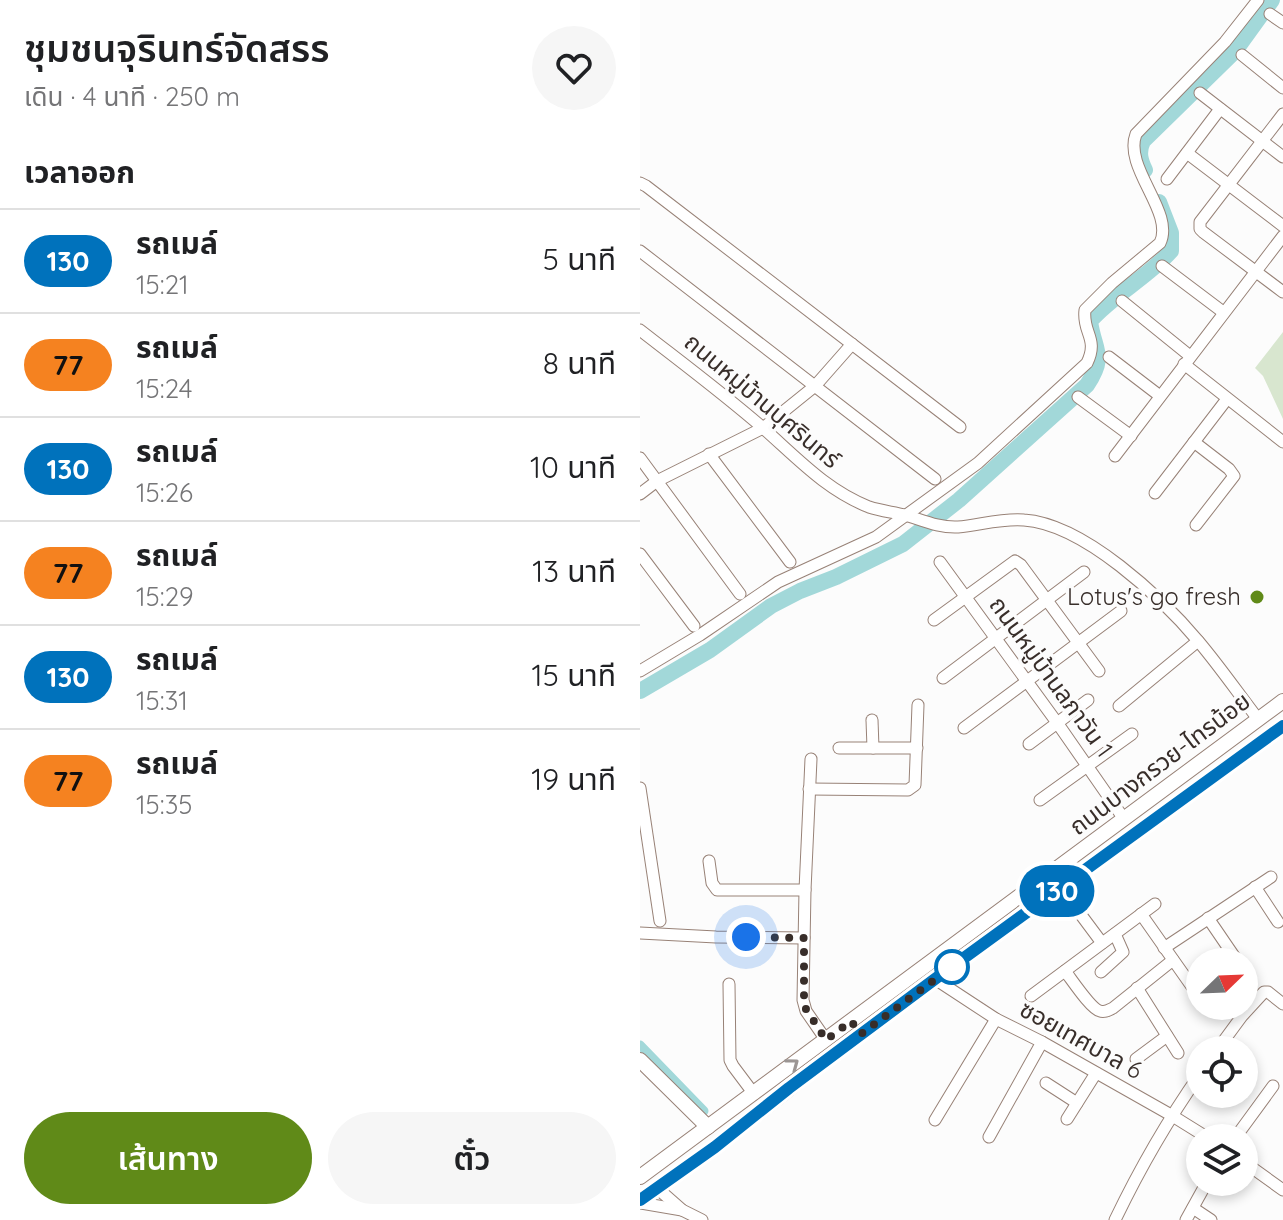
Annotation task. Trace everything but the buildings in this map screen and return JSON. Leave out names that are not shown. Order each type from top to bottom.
[{"type":"main road","name":"ถนนบางกรวย-ไทรน้อย","points":[[640,1177],[1283,701]]},
{"type":"main road","name":"ถนนบางกรวย-ไทรน้อย","points":[[640,1202],[935,979],[1283,726]]},
{"type":"main road","points":[[851,1021],[861,1034]]},
{"type":"main road","points":[[640,1060],[708,1127]]},
{"type":"street","points":[[640,671],[778,582],[876,537],[978,463],[1087,363],[1092,342],[1085,322],[1085,310],[1163,238],[1162,223],[1133,148],[1136,134],[1225,42],[1258,0]]},
{"type":"street","points":[[1270,14],[1283,23]]},
{"type":"street","points":[[1242,55],[1283,88]]},
{"type":"street","points":[[1200,93],[1283,157]]},
{"type":"street","points":[[1167,179],[1220,109]]},
{"type":"street","points":[[1283,114],[1200,222],[1200,229],[1283,292]]},
{"type":"street","points":[[1187,153],[1283,226]]},
{"type":"street","points":[[640,199],[643,185],[960,427]]},
{"type":"street","points":[[1115,456],[1283,236]]},
{"type":"street","points":[[640,251],[935,479]]},
{"type":"street","points":[[1162,266],[1223,312]]},
{"type":"street","points":[[1122,301],[1227,399],[1283,442]]},
{"type":"street","name":"ถนนหมู่บ้านบุศรินทร์","points":[[640,330],[763,428],[830,487],[871,508],[954,527],[1022,520],[1044,523],[1069,532],[1148,590],[1198,641],[1258,719]]},
{"type":"street","points":[[640,494],[657,481],[763,428],[815,386],[852,344]]},
{"type":"street","points":[[1109,357],[1160,396]]},
{"type":"street","points":[[1078,397],[1131,436]]},
{"type":"street","points":[[1155,493],[1227,399]]},
{"type":"street","points":[[1194,442],[1234,476],[1196,525]]},
{"type":"street","points":[[709,454],[790,562]]},
{"type":"street","points":[[640,458],[740,594]]},
{"type":"street","points":[[640,554],[694,626]]},
{"type":"street","points":[[934,620],[1015,561],[1099,671]]},
{"type":"street","name":"ถนนหมู่บ้านลภาวัน 1","points":[[940,562],[1124,819]]},
{"type":"street","points":[[943,678],[1084,572]]},
{"type":"street","points":[[964,728],[1121,611]]},
{"type":"street","points":[[1119,706],[1198,641]]},
{"type":"street","points":[[1029,744],[1088,700]]},
{"type":"street","points":[[809,789],[913,789],[918,705]]},
{"type":"street","points":[[872,720],[873,748]]},
{"type":"street","points":[[1040,800],[1132,734]]},
{"type":"street","points":[[839,748],[917,748]]},
{"type":"street","points":[[811,759],[804,1006],[826,1040]]},
{"type":"street","points":[[640,788],[660,921]]},
{"type":"street","points":[[709,861],[712,883],[717,890],[805,890]]},
{"type":"street","points":[[1164,948],[1271,877]]},
{"type":"street","points":[[1255,887],[1278,922]]},
{"type":"street","points":[[1061,888],[1102,943]]},
{"type":"street","points":[[1031,996],[1155,904]]},
{"type":"street","points":[[1141,914],[1186,978]]},
{"type":"street","points":[[1208,918],[1228,948]]},
{"type":"street","points":[[640,933],[804,938]]},
{"type":"street","points":[[1101,972],[1123,952],[1115,934]]},
{"type":"street","points":[[1065,971],[1099,1011],[1104,1012],[1173,960]]},
{"type":"street","name":"ซอยเทศบาล 6","points":[[935,979],[996,1019],[1186,1124]]},
{"type":"street","points":[[729,984],[730,1060],[754,1094]]},
{"type":"street","points":[[1137,988],[1178,1053]]},
{"type":"street","points":[[1227,1036],[1264,992],[1283,1004]]},
{"type":"street","points":[[935,1120],[996,1019]]},
{"type":"street","points":[[1136,1059],[1167,1036]]},
{"type":"street","points":[[989,1137],[1042,1042]]},
{"type":"street","points":[[1067,1119],[1096,1073]]},
{"type":"street","points":[[1046,1083],[1077,1103]]},
{"type":"street","points":[[1245,1124],[1273,1086]]},
{"type":"street","points":[[1115,1220],[1135,1178],[1186,1094]]},
{"type":"street","points":[[1258,1172],[1283,1190]]},
{"type":"street","points":[[657,1188],[682,1210],[702,1220]]},
{"type":"street","points":[[1186,1220],[1199,1196]]},
{"type":"street","points":[[640,1202],[682,1210]]},
{"type":"street","points":[[1193,1208],[1211,1220]]},
{"type":"green space","points":[[1283,332],[1283,419],[1263,376],[1255,368]]},
{"type":"waterway","points":[[1145,170],[1140,156],[1143,141],[1235,51],[1272,0]]},
{"type":"waterway","points":[[640,691],[710,650],[771,606],[903,544],[959,500],[1087,385],[1098,359],[1090,321],[1171,251],[1171,233],[1159,202]]},
{"type":"waterway","points":[[640,1045],[704,1111]]},
{"type":"bus line","name":"130","points":[[640,1200],[715,1147],[935,979],[1283,726]]},
{"type":"place","name":"Lotus's go fresh","points":[[1257,597]]},
{"type":"route","points":[[746,937],[804,938],[804,1006],[826,1040],[851,1021],[861,1034],[952,967]]}]
